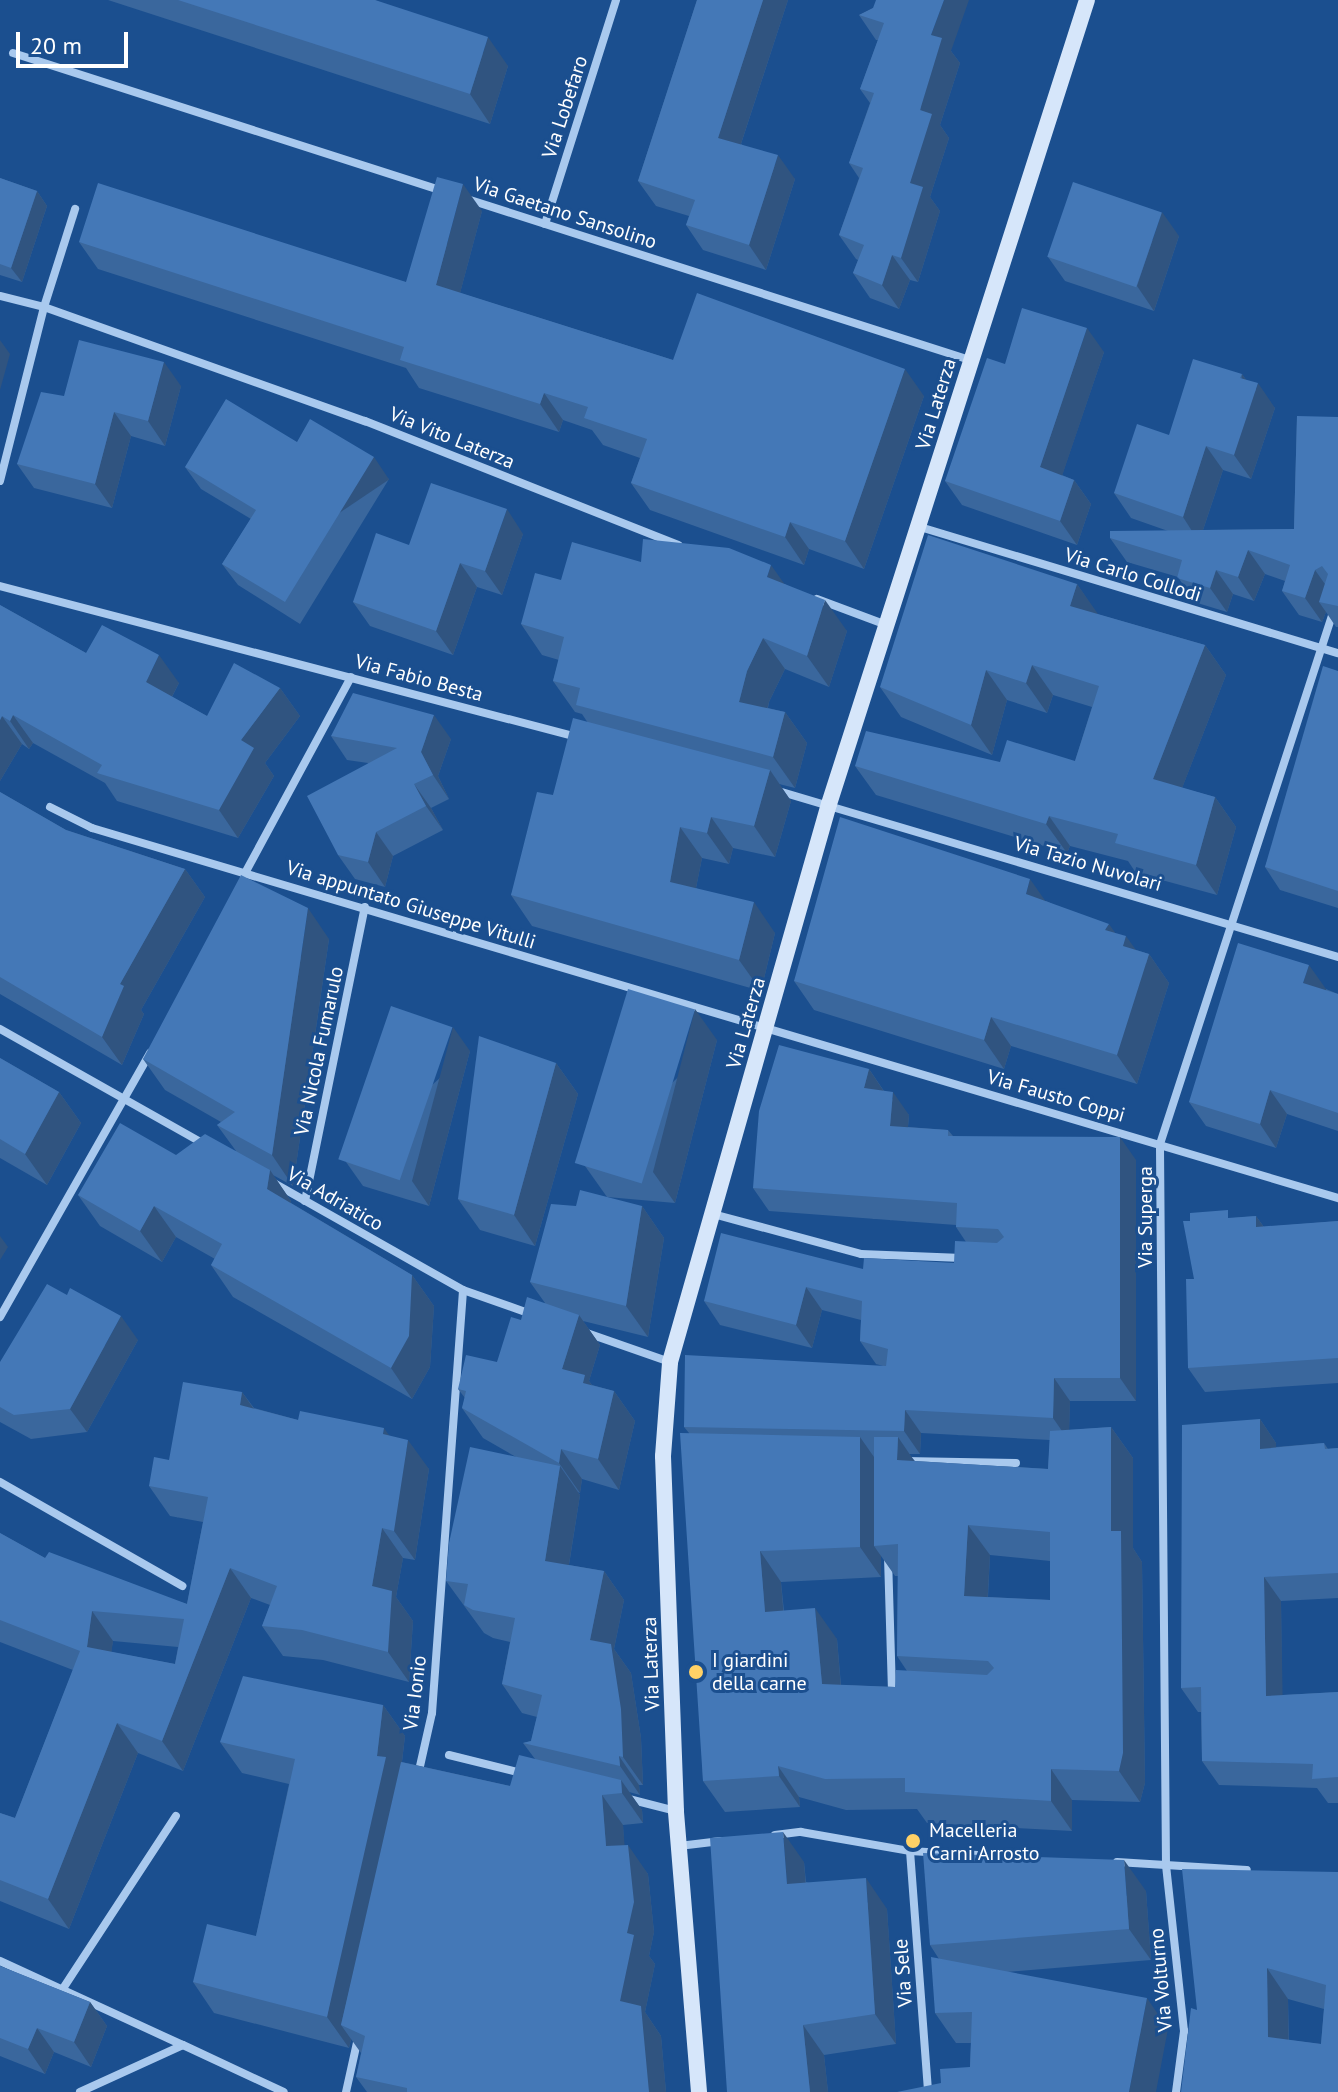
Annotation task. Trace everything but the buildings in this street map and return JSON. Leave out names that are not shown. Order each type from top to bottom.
[{"type":"street","name":"Via Lobefaro","points":[[545,224],[616,0]]},
{"type":"street","name":"Via Laterza","points":[[699,2092],[676,1811],[670,1362],[829,804],[1087,0]]},
{"type":"street","name":"Via Gaetano Sansolino","points":[[13,53],[970,360]]},
{"type":"street","points":[[0,481],[44,307],[75,209]]},
{"type":"street","name":"Via Vito Laterza","points":[[0,296],[44,307],[365,421],[686,548]]},
{"type":"street","name":"Via Carlo Collodi","points":[[920,527],[1338,653]]},
{"type":"street","name":"Via Fabio Besta","points":[[0,586],[582,738]]},
{"type":"street","points":[[801,592],[887,626]]},
{"type":"street","name":"Via Superga","points":[[1166,1865],[1160,1144],[1338,597]]},
{"type":"street","points":[[239,885],[351,677]]},
{"type":"street","points":[[767,788],[829,804]]},
{"type":"street","name":"Via Tazio Nuvolari","points":[[829,804],[1230,922],[1338,957]]},
{"type":"street","name":"Via appuntato Giuseppe Vitulli","points":[[50,807],[92,828],[765,1028]]},
{"type":"street","name":"Via Nicola Fumarulo","points":[[305,1201],[365,907]]},
{"type":"street","name":"Via Fausto Coppi","points":[[765,1028],[1338,1198]]},
{"type":"street","points":[[0,1029],[222,1154]]},
{"type":"street","points":[[0,1317],[153,1045]]},
{"type":"street","name":"Via Adriatico","points":[[264,1177],[463,1290],[552,1321]]},
{"type":"street","points":[[712,1214],[861,1254],[967,1258]]},
{"type":"street","name":"Via Ionio","points":[[413,1793],[432,1713],[463,1290]]},
{"type":"street","points":[[567,1326],[670,1362]]},
{"type":"street","points":[[888,1460],[1016,1463]]},
{"type":"street","points":[[0,1482],[182,1586]]},
{"type":"street","points":[[888,1538],[888,1692],[903,1693]]},
{"type":"street","points":[[449,1755],[540,1777]]},
{"type":"street","points":[[616,1796],[676,1811]]},
{"type":"street","points":[[62,1990],[176,1816]]},
{"type":"street","points":[[755,1837],[801,1832],[910,1851],[1030,1858]]},
{"type":"street","points":[[679,1846],[740,1839]]},
{"type":"street","name":"Via Sele","points":[[910,1851],[928,2092]]},
{"type":"street","points":[[1106,1862],[1260,1871]]},
{"type":"street","name":"Via Volturno","points":[[1166,1865],[1184,2031],[1176,2092]]},
{"type":"street","points":[[0,1961],[284,2092]]},
{"type":"street","points":[[346,2092],[360,2032]]},
{"type":"street","points":[[80,2092],[183,2045]]},
{"type":"place","name":"I giardini della carne","points":[[696,1672]]},
{"type":"place","name":"Macelleria Carni Arrosto","points":[[913,1841]]}]
